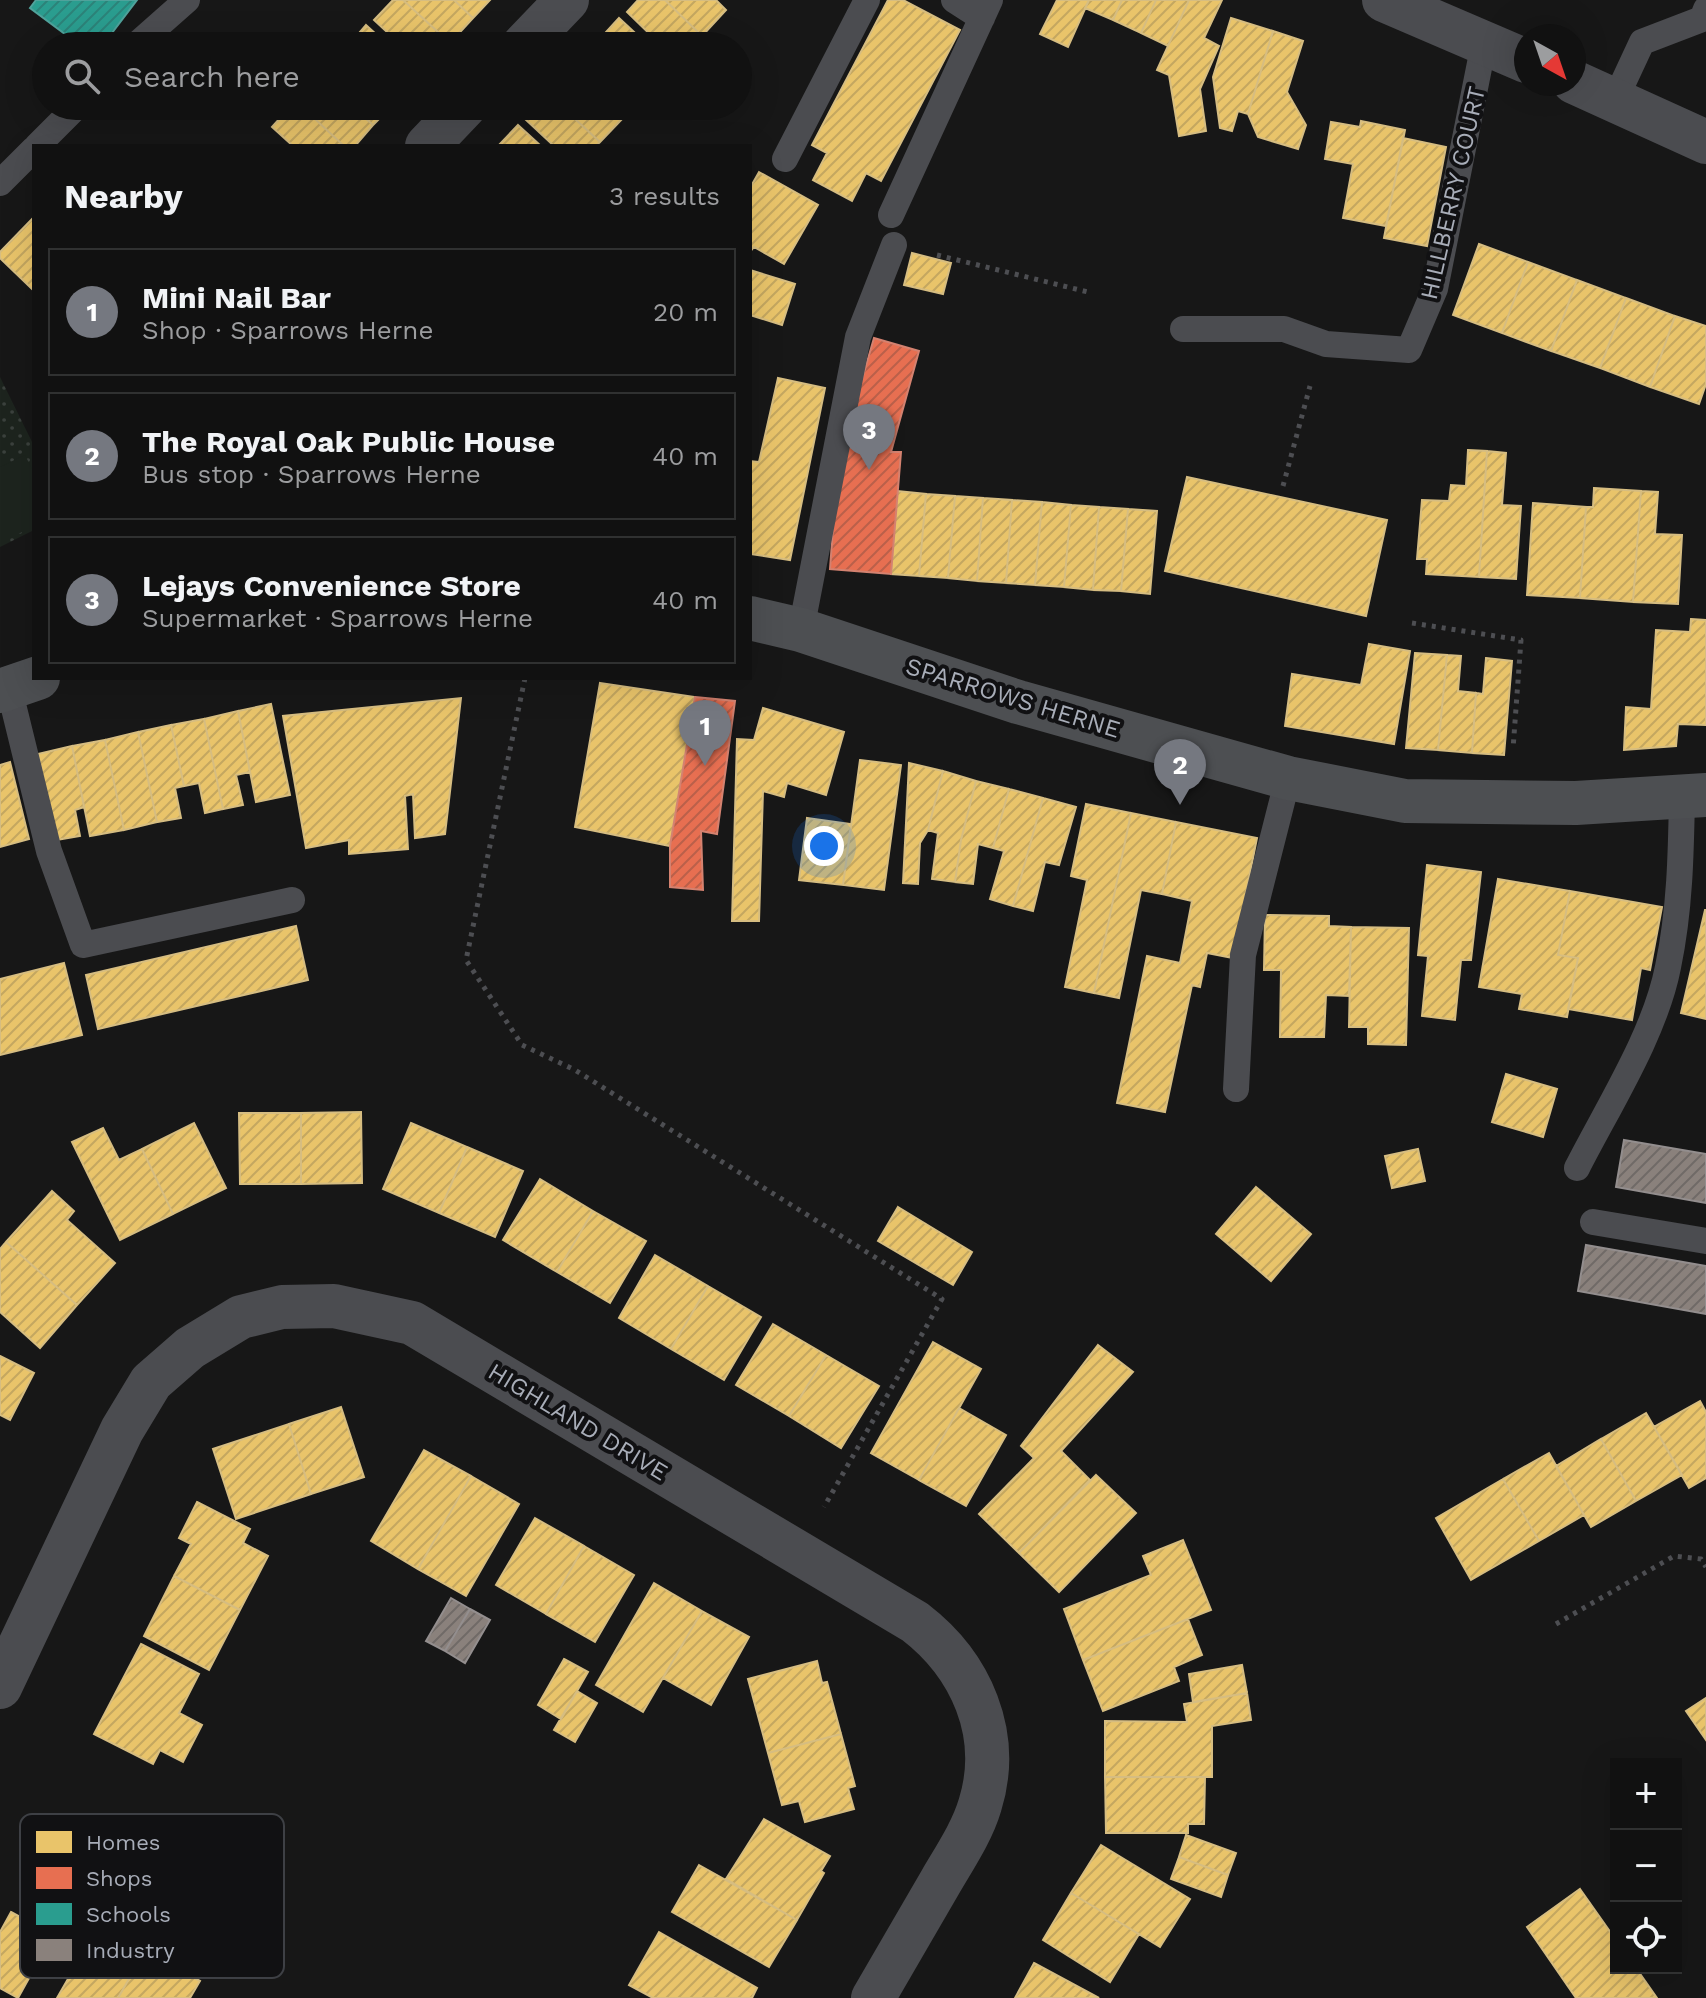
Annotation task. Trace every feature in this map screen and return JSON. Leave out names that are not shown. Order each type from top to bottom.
[{"type":"main road","name":"SPARROWS HERNE","points":[[752,618],[801,630],[1018,702],[1288,778],[1405,801],[1510,803],[1694,795]]},
{"type":"street","points":[[536,32],[567,0]]},
{"type":"street","points":[[1384,0],[1514,56]]},
{"type":"street","points":[[1586,87],[1706,142]]},
{"type":"street","points":[[429,144],[452,120]]},
{"type":"street","name":"HIGHLAND DRIVE","points":[[0,1687],[122,1430],[151,1382],[190,1348],[241,1317],[282,1307],[334,1306],[412,1323],[915,1622],[941,1642],[968,1679],[984,1720],[986,1763],[980,1804],[964,1841],[873,1998]]},
{"type":"lane","points":[[151,32],[187,0]]},
{"type":"lane","points":[[785,159],[867,0]]},
{"type":"lane","points":[[891,215],[986,9],[954,0]]},
{"type":"lane","points":[[1615,100],[1642,42],[1702,19],[1706,9]]},
{"type":"lane","name":"HILLBERRY COURT","points":[[1183,329],[1284,329],[1326,344],[1409,350],[1435,289],[1484,43]]},
{"type":"lane","points":[[40,144],[63,120]]},
{"type":"lane","points":[[0,183],[32,152]]},
{"type":"lane","points":[[801,630],[858,337],[894,245]]},
{"type":"lane","points":[[16,686],[49,851],[83,945],[292,900]]},
{"type":"lane","points":[[1236,1089],[1243,955],[1288,778]]},
{"type":"lane","points":[[1577,1168],[1644,1034],[1668,970],[1694,795]]},
{"type":"lane","points":[[1593,1222],[1706,1241]]},
{"type":"path","points":[[894,245],[1092,293]]},
{"type":"path","points":[[1283,486],[1304,402],[1326,344]]},
{"type":"path","points":[[1412,623],[1521,640],[1510,803]]},
{"type":"path","points":[[525,680],[466,960],[522,1045],[575,1070],[942,1299],[798,1553]]},
{"type":"path","points":[[1556,1624],[1674,1556],[1701,1559],[1706,1567]]},
{"type":"shaded area","points":[[0,377],[32,442],[32,531],[0,547]]},
{"type":"shaded area","points":[[25,455],[32,469],[32,527],[0,543],[0,467]]},
{"type":"building: Homes","points":[[393,0],[403,0],[438,32],[387,32],[374,20]]},
{"type":"building: Homes","points":[[403,0],[454,0],[473,18],[460,32],[438,32]]},
{"type":"building: Homes","points":[[454,0],[490,0],[473,18]]},
{"type":"building: Homes","points":[[638,0],[665,0],[698,32],[648,32],[627,12]]},
{"type":"building: Homes","points":[[665,0],[716,0],[726,10],[706,32],[698,32]]},
{"type":"building: Homes","points":[[888,0],[903,0],[960,30],[881,181],[866,173],[852,201],[813,180],[827,153],[812,145]]},
{"type":"building: Homes","points":[[1057,0],[1089,0],[1068,47],[1040,34]]},
{"type":"building: Homes","points":[[1089,0],[1122,0],[1113,20],[1085,8]]},
{"type":"building: Homes","points":[[1122,0],[1156,0],[1141,33],[1113,20]]},
{"type":"building: Homes","points":[[1156,0],[1189,0],[1168,46],[1141,33]]},
{"type":"building: Homes","points":[[1189,0],[1222,0],[1204,38],[1219,46],[1200,89],[1206,131],[1179,136],[1169,75],[1157,70]]},
{"type":"building: Homes","points":[[619,18],[634,32],[606,32]]},
{"type":"building: Homes","points":[[1231,18],[1273,31],[1248,114],[1238,111],[1232,131],[1220,128],[1213,77]]},
{"type":"building: Homes","points":[[366,25],[374,32],[360,32]]},
{"type":"building: Homes","points":[[1273,31],[1303,41],[1287,92],[1306,125],[1298,149],[1258,137],[1248,114]]},
{"type":"building: Homes","points":[[278,120],[316,120],[342,144],[291,144],[272,127]]},
{"type":"building: Homes","points":[[316,120],[367,120],[373,125],[357,144],[342,144]]},
{"type":"building: Homes","points":[[526,120],[576,120],[600,142],[598,144],[552,144]]},
{"type":"building: Homes","points":[[576,120],[621,120],[600,142]]},
{"type":"building: Homes","points":[[1361,121],[1405,130],[1386,226],[1343,218],[1353,164],[1325,159],[1331,122],[1360,127]]},
{"type":"building: Homes","points":[[518,125],[539,144],[500,144]]},
{"type":"building: Homes","points":[[1403,138],[1446,147],[1427,246],[1384,238]]},
{"type":"building: Homes","points":[[759,172],[818,205],[784,264],[754,247],[752,250],[752,184]]},
{"type":"building: Homes","points":[[32,219],[32,289],[0,258],[0,252]]},
{"type":"building: Homes","points":[[1479,244],[1528,262],[1502,333],[1453,315]]},
{"type":"building: Homes","points":[[912,253],[951,263],[943,294],[904,285]]},
{"type":"building: Homes","points":[[1528,262],[1577,280],[1551,351],[1502,333]]},
{"type":"building: Homes","points":[[752,271],[795,284],[782,325],[752,316]]},
{"type":"building: Homes","points":[[1577,280],[1626,298],[1600,368],[1551,351]]},
{"type":"building: Homes","points":[[1626,298],[1675,316],[1650,387],[1600,368]]},
{"type":"building: Homes","points":[[1675,316],[1706,326],[1706,384],[1699,404],[1650,387]]},
{"type":"building: Homes","points":[[778,378],[825,388],[790,560],[752,554],[752,461],[759,462]]},
{"type":"building: Homes","points":[[1468,450],[1487,451],[1479,577],[1426,574],[1427,559],[1417,559],[1422,500],[1449,501],[1451,485],[1466,486]]},
{"type":"building: Homes","points":[[1487,451],[1506,453],[1502,505],[1521,506],[1516,579],[1479,577]]},
{"type":"building: Homes","points":[[1187,477],[1387,520],[1366,616],[1165,571]]},
{"type":"building: Homes","points":[[1594,488],[1641,491],[1633,602],[1580,598],[1586,507],[1593,507]]},
{"type":"building: Homes","points":[[897,491],[926,494],[919,576],[891,574]]},
{"type":"building: Homes","points":[[1641,491],[1658,492],[1655,534],[1682,535],[1678,604],[1633,602]]},
{"type":"building: Homes","points":[[926,494],[955,496],[948,578],[919,576]]},
{"type":"building: Homes","points":[[955,496],[983,498],[977,581],[948,578]]},
{"type":"building: Homes","points":[[983,498],[1012,500],[1006,583],[977,581]]},
{"type":"building: Homes","points":[[1012,500],[1042,502],[1035,585],[1006,583]]},
{"type":"building: Homes","points":[[1042,502],[1071,505],[1064,587],[1035,585]]},
{"type":"building: Homes","points":[[1533,503],[1586,507],[1580,598],[1527,595]]},
{"type":"building: Homes","points":[[1071,505],[1099,507],[1093,590],[1064,587]]},
{"type":"building: Homes","points":[[1099,507],[1128,509],[1121,591],[1093,590]]},
{"type":"building: Homes","points":[[1128,509],[1157,511],[1150,594],[1121,591]]},
{"type":"building: Homes","points":[[1691,619],[1706,620],[1706,725],[1678,724],[1676,746],[1624,750],[1626,707],[1651,709],[1656,630],[1690,632]]},
{"type":"building: Homes","points":[[1369,644],[1410,651],[1394,744],[1285,726],[1292,674],[1361,685]]},
{"type":"building: Homes","points":[[1415,653],[1447,655],[1438,750],[1406,748]]},
{"type":"building: Homes","points":[[1447,655],[1461,656],[1458,691],[1476,693],[1472,753],[1438,750]]},
{"type":"building: Homes","points":[[1486,658],[1512,661],[1504,755],[1472,753],[1476,693],[1483,694]]},
{"type":"building: Homes","points":[[600,683],[695,697],[670,846],[575,827]]},
{"type":"building: Homes","points":[[461,698],[445,834],[415,838],[413,794],[405,796],[408,849],[349,854],[349,840],[306,848],[283,716]]},
{"type":"building: Homes","points":[[271,704],[290,795],[256,802],[238,711]]},
{"type":"building: Homes","points":[[763,708],[844,732],[826,795],[787,783],[784,797],[763,791],[759,921],[732,921],[737,739],[754,740]]},
{"type":"building: Homes","points":[[238,711],[250,772],[236,775],[243,805],[223,809],[204,719]]},
{"type":"building: Homes","points":[[204,719],[223,809],[205,813],[199,783],[184,786],[171,725]]},
{"type":"building: Homes","points":[[171,725],[184,786],[175,788],[181,818],[157,822],[138,732]]},
{"type":"building: Homes","points":[[138,732],[157,822],[124,830],[105,740]]},
{"type":"building: Homes","points":[[105,740],[124,830],[90,836],[72,746]]},
{"type":"building: Homes","points":[[72,746],[84,807],[75,810],[80,836],[56,840],[38,754]]},
{"type":"building: Homes","points":[[860,760],[901,765],[884,890],[843,885]]},
{"type":"building: Homes","points":[[10,762],[29,839],[0,847],[0,765]]},
{"type":"building: Homes","points":[[909,763],[943,771],[928,830],[920,843],[918,884],[903,883]]},
{"type":"building: Homes","points":[[943,771],[976,781],[961,840],[955,882],[932,879],[938,833],[928,830]]},
{"type":"building: Homes","points":[[976,781],[1009,789],[993,848],[978,844],[973,884],[955,882],[961,840]]},
{"type":"building: Homes","points":[[1009,789],[1043,798],[1013,906],[990,899],[1004,851],[993,848]]},
{"type":"building: Homes","points":[[1043,798],[1076,807],[1059,865],[1045,862],[1033,911],[1013,906]]},
{"type":"building: Homes","points":[[1086,804],[1131,813],[1094,993],[1065,987],[1087,880],[1071,876]]},
{"type":"building: Homes","points":[[1131,813],[1176,822],[1162,894],[1141,890],[1119,998],[1094,993]]},
{"type":"building: Homes","points":[[807,818],[851,824],[843,885],[799,880]]},
{"type":"building: Homes","points":[[1176,822],[1257,838],[1233,958],[1207,953],[1200,987],[1192,985],[1165,1112],[1117,1103],[1147,956],[1180,963],[1192,901],[1162,894]]},
{"type":"building: Homes","points":[[1427,865],[1481,872],[1471,960],[1461,960],[1455,1020],[1422,1016],[1428,956],[1418,955]]},
{"type":"building: Homes","points":[[1498,879],[1570,891],[1558,955],[1578,958],[1567,1017],[1519,1009],[1522,994],[1479,987]]},
{"type":"building: Homes","points":[[1570,891],[1662,907],[1650,970],[1641,968],[1632,1020],[1568,1009],[1578,958],[1558,955]]},
{"type":"building: Homes","points":[[1706,910],[1706,1019],[1681,1013]]},
{"type":"building: Homes","points":[[1265,915],[1329,916],[1329,926],[1351,927],[1349,996],[1326,995],[1324,1037],[1280,1037],[1281,970],[1264,970]]},
{"type":"building: Homes","points":[[296,926],[308,980],[98,1029],[86,975]]},
{"type":"building: Homes","points":[[1351,927],[1409,928],[1406,1045],[1368,1044],[1368,1027],[1349,1027]]},
{"type":"building: Homes","points":[[64,963],[82,1035],[0,1055],[0,979]]},
{"type":"building: Homes","points":[[1506,1074],[1557,1089],[1543,1137],[1492,1122]]},
{"type":"building: Homes","points":[[361,1112],[362,1183],[301,1184],[301,1113]]},
{"type":"building: Homes","points":[[239,1113],[301,1113],[301,1184],[240,1184]]},
{"type":"building: Homes","points":[[194,1123],[226,1188],[173,1214],[142,1149]]},
{"type":"building: Homes","points":[[411,1123],[467,1147],[439,1213],[383,1189]]},
{"type":"building: Homes","points":[[103,1128],[119,1160],[142,1149],[173,1214],[120,1240],[72,1142]]},
{"type":"building: Homes","points":[[467,1147],[523,1171],[495,1237],[439,1213]]},
{"type":"building: Homes","points":[[1418,1149],[1425,1181],[1392,1188],[1385,1156]]},
{"type":"building: Homes","points":[[540,1179],[593,1211],[557,1272],[503,1240]]},
{"type":"building: Homes","points":[[1256,1187],[1311,1234],[1271,1281],[1216,1234]]},
{"type":"building: Homes","points":[[52,1191],[74,1211],[67,1220],[115,1263],[77,1305],[6,1242]]},
{"type":"building: Homes","points":[[898,1207],[972,1252],[953,1285],[878,1241]]},
{"type":"building: Homes","points":[[593,1211],[646,1241],[610,1303],[557,1272]]},
{"type":"building: Homes","points":[[6,1242],[77,1305],[40,1348],[0,1312],[0,1249]]},
{"type":"building: Homes","points":[[655,1255],[708,1286],[671,1349],[619,1318]]},
{"type":"building: Homes","points":[[708,1286],[761,1317],[724,1380],[671,1349]]},
{"type":"building: Homes","points":[[773,1324],[826,1355],[789,1416],[736,1385]]},
{"type":"building: Homes","points":[[933,1342],[981,1369],[919,1480],[871,1453]]},
{"type":"building: Homes","points":[[1098,1345],[1133,1372],[1061,1451],[1090,1480],[1019,1553],[979,1514],[1034,1458],[1021,1446]]},
{"type":"building: Homes","points":[[826,1355],[879,1386],[841,1448],[789,1416]]},
{"type":"building: Homes","points":[[0,1356],[34,1373],[10,1420],[0,1415]]},
{"type":"building: Homes","points":[[1700,1401],[1706,1412],[1706,1478],[1689,1488],[1654,1427]]},
{"type":"building: Homes","points":[[341,1407],[364,1477],[311,1494],[289,1424]]},
{"type":"building: Homes","points":[[959,1408],[1006,1435],[966,1506],[919,1480]]},
{"type":"building: Homes","points":[[1646,1413],[1682,1475],[1636,1501],[1601,1439]]},
{"type":"building: Homes","points":[[289,1424],[311,1494],[236,1519],[213,1449]]},
{"type":"building: Homes","points":[[1601,1439],[1636,1501],[1591,1527],[1556,1466]]},
{"type":"building: Homes","points":[[424,1450],[471,1476],[418,1569],[371,1541]]},
{"type":"building: Homes","points":[[1549,1453],[1584,1515],[1539,1541],[1503,1479]]},
{"type":"building: Homes","points":[[1096,1475],[1136,1513],[1059,1592],[1019,1553]]},
{"type":"building: Homes","points":[[471,1476],[519,1504],[466,1596],[418,1569]]},
{"type":"building: Homes","points":[[1503,1479],[1539,1541],[1471,1580],[1436,1518]]},
{"type":"building: Homes","points":[[197,1502],[250,1529],[243,1543],[268,1556],[240,1610],[174,1576],[191,1544],[179,1538]]},
{"type":"building: Homes","points":[[535,1518],[584,1546],[546,1614],[496,1585]]},
{"type":"building: Homes","points":[[1183,1540],[1211,1610],[1083,1660],[1064,1609],[1151,1575],[1143,1556]]},
{"type":"building: Homes","points":[[584,1546],[634,1575],[595,1642],[546,1614]]},
{"type":"building: Homes","points":[[174,1576],[240,1610],[209,1670],[144,1636]]},
{"type":"building: Homes","points":[[654,1583],[702,1611],[643,1712],[596,1685]]},
{"type":"building: Homes","points":[[702,1611],[749,1637],[711,1705],[663,1678]]},
{"type":"building: Homes","points":[[1188,1619],[1202,1655],[1174,1667],[1179,1681],[1103,1711],[1083,1660]]},
{"type":"building: Homes","points":[[141,1644],[199,1674],[179,1713],[202,1725],[183,1762],[160,1750],[153,1764],[94,1734]]},
{"type":"building: Homes","points":[[564,1659],[588,1672],[561,1719],[538,1705]]},
{"type":"building: Homes","points":[[817,1661],[822,1683],[827,1682],[841,1734],[768,1753],[748,1679]]},
{"type":"building: Homes","points":[[1242,1665],[1247,1693],[1193,1702],[1189,1674]]},
{"type":"building: Homes","points":[[577,1691],[597,1703],[575,1742],[554,1730]]},
{"type":"building: Homes","points":[[1247,1693],[1251,1720],[1212,1726],[1212,1777],[1105,1777],[1105,1721],[1187,1722],[1184,1704]]},
{"type":"building: Homes","points":[[1706,1698],[1706,1740],[1686,1711]]},
{"type":"building: Homes","points":[[841,1734],[855,1786],[848,1788],[854,1809],[805,1822],[799,1801],[782,1805],[768,1753]]},
{"type":"building: Homes","points":[[1105,1777],[1205,1777],[1204,1824],[1188,1824],[1188,1833],[1106,1833]]},
{"type":"building: Homes","points":[[764,1819],[830,1856],[821,1871],[824,1873],[797,1920],[726,1879]]},
{"type":"building: Homes","points":[[1186,1835],[1236,1853],[1228,1875],[1179,1857]]},
{"type":"building: Homes","points":[[1101,1845],[1190,1899],[1160,1947],[1071,1893]]},
{"type":"building: Homes","points":[[1179,1857],[1228,1875],[1221,1897],[1171,1879]]},
{"type":"building: Homes","points":[[699,1865],[797,1920],[769,1967],[672,1912]]},
{"type":"building: Homes","points":[[1580,1889],[1610,1932],[1610,1974],[1640,1974],[1657,1998],[1576,1998],[1527,1927]]},
{"type":"building: Homes","points":[[1071,1893],[1139,1934],[1110,1982],[1043,1940]]},
{"type":"building: Homes","points":[[11,1912],[20,1917],[20,1978],[29,1978],[18,1998],[0,1988],[0,1932]]},
{"type":"building: Homes","points":[[659,1932],[757,1988],[752,1998],[653,1998],[629,1985]]},
{"type":"building: Homes","points":[[1034,1963],[1099,1998],[1015,1998]]},
{"type":"building: Homes","points":[[69,1978],[129,1978],[118,1998],[57,1998]]},
{"type":"building: Homes","points":[[129,1978],[194,1978],[200,1981],[190,1998],[118,1998]]},
{"type":"building: Shops","points":[[874,338],[919,351],[891,452],[901,452],[891,574],[830,569],[836,487],[847,431]]},
{"type":"building: Shops","points":[[695,697],[735,701],[717,834],[701,831],[703,890],[670,887],[670,846]]},
{"type":"building: Schools","points":[[36,0],[137,0],[113,32],[62,32],[30,8]]},
{"type":"building: Industry","points":[[1624,1140],[1706,1154],[1706,1203],[1616,1187]]},
{"type":"building: Industry","points":[[1586,1245],[1706,1266],[1706,1314],[1578,1291]]},
{"type":"building: Industry","points":[[451,1598],[470,1609],[445,1651],[426,1641]]},
{"type":"building: Industry","points":[[470,1609],[490,1620],[465,1663],[445,1651]]},
{"type":"place","name":"Lejays Convenience Store","points":[[869,470]]},
{"type":"place","name":"Mini Nail Bar","points":[[705,766]]},
{"type":"place","name":"The Royal Oak Public House","points":[[1180,805]]}]
